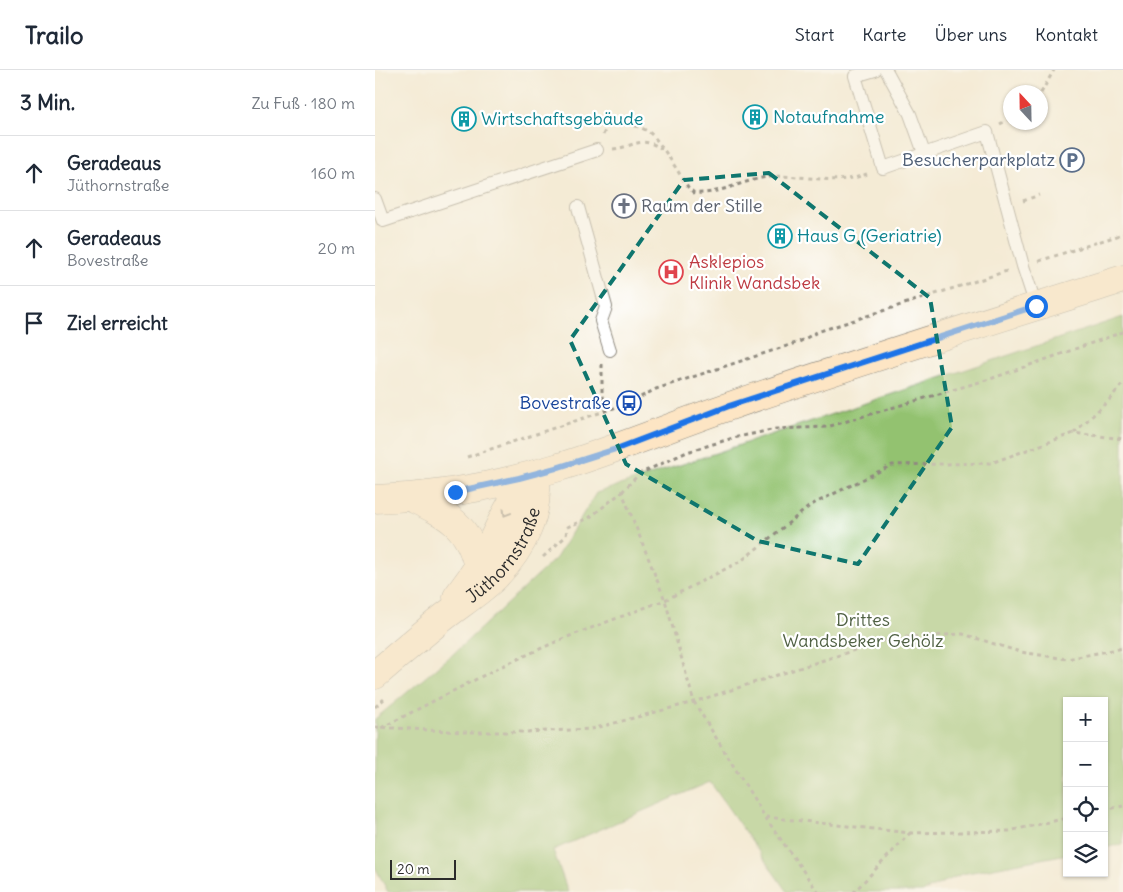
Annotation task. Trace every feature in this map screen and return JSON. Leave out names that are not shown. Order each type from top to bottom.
[{"type":"main road","points":[[375,499],[412,498],[473,489],[535,474],[619,448],[729,406],[1123,279]]},
{"type":"main road","name":"Jüthornstraße","points":[[439,620],[478,567],[515,498],[535,474]]},
{"type":"main road","name":"Jüthornstraße","points":[[375,675],[439,620],[495,578],[511,559],[523,540],[534,513],[535,474]]},
{"type":"main road","points":[[412,498],[435,508],[457,523],[471,542],[478,567]]},
{"type":"lane","points":[[875,70],[855,76],[883,168],[987,132],[1023,266],[1036,306]]},
{"type":"lane","points":[[885,70],[910,114],[924,153]]},
{"type":"lane","points":[[375,199],[383,221],[597,150]]},
{"type":"lane","points":[[578,207],[606,307],[601,321],[610,350]]},
{"type":"path","points":[[1046,85],[1054,70]]},
{"type":"path","points":[[662,149],[649,142],[642,141],[619,148],[597,150],[608,123],[624,123],[637,126],[650,133],[662,149],[688,187],[694,193],[705,194],[768,177],[788,176],[844,180],[883,168]]},
{"type":"path","points":[[467,457],[629,403],[656,389],[799,342],[817,332],[1123,234]]},
{"type":"path","points":[[567,527],[589,518],[621,492],[639,474],[687,452],[733,438],[776,429],[827,427],[993,378],[1123,332]]},
{"type":"path","points":[[607,410],[602,393],[602,359],[610,350]]},
{"type":"path","points":[[381,728],[498,668],[546,646],[665,600],[741,561],[811,505],[893,465],[991,463],[1074,433],[1109,400],[1123,383]]},
{"type":"path","points":[[1074,433],[1123,438]]},
{"type":"path","points":[[621,492],[665,600],[694,702],[765,816],[818,892]]},
{"type":"path","points":[[375,727],[464,732],[592,729],[694,702],[892,638],[963,634],[1020,652],[1067,659],[1123,648]]},
{"type":"path","points":[[1108,809],[1123,806]]},
{"type":"path","points":[[765,816],[910,833],[1009,831],[1063,819]]},
{"type":"path","points":[[854,892],[910,833]]},
{"type":"highlighted area","points":[[769,173],[930,298],[952,427],[858,564],[758,541],[626,464],[570,340],[684,180]]},
{"type":"green space","name":"Drittes Wandsbeker Gehölz","points":[[1123,317],[1123,844],[1108,847],[1108,697],[1063,697],[1063,855],[962,874],[922,892],[787,892],[710,782],[553,850],[568,892],[388,892],[375,867],[375,719],[452,655],[556,558],[596,493]]},
{"type":"place","name":"Notaufnahme","points":[[755,117]]},
{"type":"place","name":"Wirtschaftsgebäude","points":[[464,119]]},
{"type":"place","name":"Besucherparkplatz","points":[[1072,160]]},
{"type":"place","name":"Raum der Stille","points":[[624,206]]},
{"type":"place","name":"Haus G (Geriatrie)","points":[[780,236]]},
{"type":"place","name":"Asklepios Klinik Wandsbek","points":[[671,272]]},
{"type":"place","name":"Bovestraße","points":[[629,403]]},
{"type":"route","points":[[455,492],[519,478],[619,448],[729,406],[1036,306]]}]
